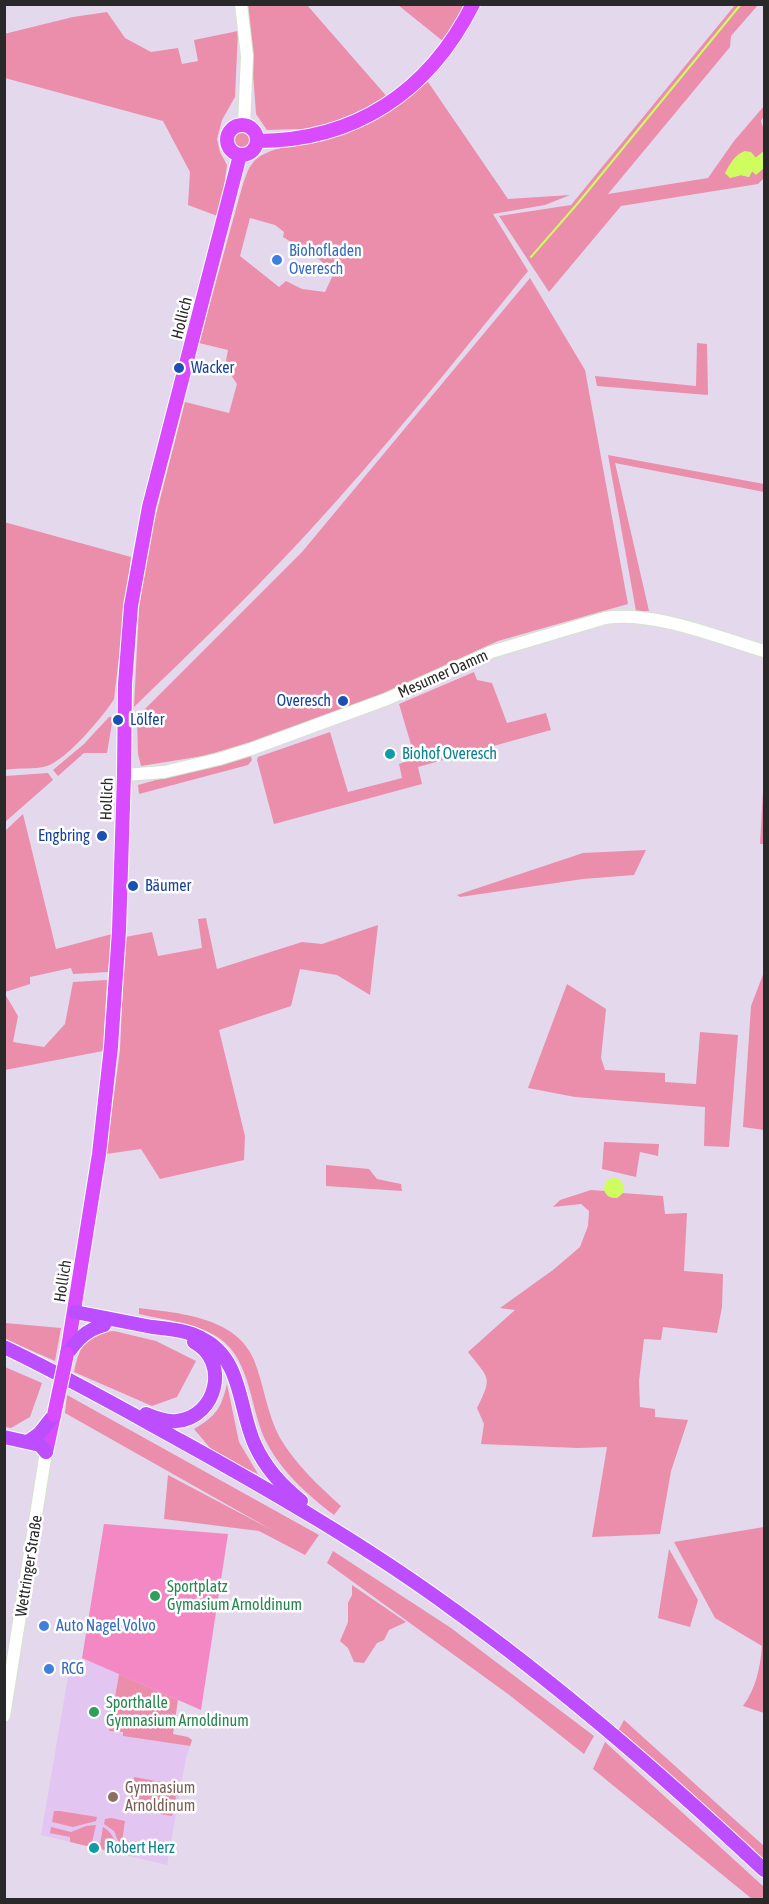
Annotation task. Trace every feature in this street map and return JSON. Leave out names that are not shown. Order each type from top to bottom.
[{"type":"highway","points":[[5,1354],[104,1398],[156,1418],[178,1421],[204,1408],[216,1383],[212,1361],[197,1343],[184,1338],[84,1320],[75,1312]]},
{"type":"highway","points":[[75,1312],[182,1332],[200,1337],[214,1347],[231,1366],[254,1444],[264,1462],[285,1488],[329,1526]]},
{"type":"highway","points":[[67,1354],[86,1332],[104,1325]]},
{"type":"highway","points":[[5,1354],[104,1405],[307,1520],[358,1553],[451,1617],[560,1699],[681,1800],[765,1877]]},
{"type":"highway","points":[[104,1398],[231,1468],[329,1526],[436,1597],[534,1670],[683,1794],[765,1870]]},
{"type":"highway","points":[[29,1441],[47,1425],[54,1415]]},
{"type":"highway","points":[[4,1437],[29,1441],[40,1445],[46,1452]]},
{"type":"highway","points":[[4,1446],[46,1452]]},
{"type":"main road","points":[[241,4],[246,56],[244,124]]},
{"type":"main road","points":[[257,141],[285,141],[327,133],[385,107],[416,83],[438,60],[473,4]]},
{"type":"main road","points":[[244,124],[255,132],[257,141],[249,153],[240,155],[231,150],[227,140],[230,130],[244,124]]},
{"type":"main road","name":"Hollich","points":[[46,1452],[75,1312],[104,1116],[119,931],[128,636],[140,553],[149,507],[240,155]]},
{"type":"main road","name":"Mesumer Damm","points":[[124,776],[175,769],[251,749],[387,699],[490,652],[605,618],[647,617],[765,651]]},
{"type":"main road","name":"Wettringer Straße","points":[[4,1716],[46,1452]]},
{"type":"shaded area","points":[[248,5],[307,5],[389,99],[343,121],[305,131],[298,129],[267,130],[256,114]]},
{"type":"shaded area","points":[[398,5],[469,5],[444,42]]},
{"type":"shaded area","points":[[735,5],[758,5],[731,36],[730,47],[608,194],[708,178],[734,141],[764,106],[764,116],[761,121],[764,130],[764,151],[730,178],[741,175],[749,177],[752,171],[756,174],[764,168],[764,178],[758,184],[621,206],[549,292],[499,216],[571,205]]},
{"type":"shaded area","points":[[107,12],[125,38],[151,52],[178,48],[182,64],[198,61],[194,40],[238,31],[235,97],[222,120],[217,139],[220,152],[227,165],[220,217],[188,205],[190,172],[163,121],[5,78],[4,34],[73,17]]},
{"type":"shaded area","points":[[428,82],[508,199],[570,195],[545,205],[493,214],[528,271],[417,407],[331,507],[282,561],[134,707],[139,608],[149,542],[185,402],[229,413],[237,384],[225,366],[228,350],[199,343],[247,174],[252,164],[265,153],[285,147],[324,141],[327,137],[385,112]],"holes":[[[250,218],[275,225],[284,232],[283,237],[320,260],[334,273],[325,292],[302,289],[286,281],[279,287],[240,256]]]},
{"type":"shaded area","points":[[242,131],[250,136],[251,140],[246,148],[242,149],[234,144],[233,140],[238,132]]},
{"type":"shaded area","points":[[745,151],[751,152],[756,158],[764,151],[764,168],[756,175],[752,171],[749,177],[741,175],[730,178],[725,173],[736,157]]},
{"type":"shaded area","points":[[530,278],[585,370],[628,604],[498,641],[393,690],[254,742],[203,756],[141,766],[138,754],[137,717],[302,552]]},
{"type":"shaded area","points":[[697,343],[707,344],[708,395],[597,386],[595,376],[696,386]]},
{"type":"shaded area","points":[[608,455],[764,484],[764,492],[615,463],[649,611],[636,611]]},
{"type":"shaded area","points":[[4,522],[131,557],[114,699],[74,747],[55,762],[42,767],[5,770]]},
{"type":"shaded area","points":[[474,672],[477,680],[492,683],[507,723],[546,713],[551,730],[418,767],[422,784],[274,824],[258,757],[330,732],[348,792],[402,778],[399,764],[415,758],[399,704]]},
{"type":"shaded area","points":[[109,717],[113,717],[107,753],[84,753],[58,776],[53,770],[84,744]]},
{"type":"shaded area","points":[[250,754],[252,760],[248,765],[139,794],[138,785]]},
{"type":"shaded area","points":[[48,773],[53,780],[5,822],[5,776]]},
{"type":"shaded area","points":[[764,774],[764,844],[760,844]]},
{"type":"shaded area","points":[[23,814],[56,949],[112,934],[108,972],[73,974],[71,968],[30,977],[30,984],[5,992],[5,831]]},
{"type":"shaded area","points":[[646,850],[634,875],[583,879],[460,897],[457,895],[583,853]]},
{"type":"shaded area","points":[[206,918],[217,969],[302,942],[322,944],[378,925],[370,995],[337,975],[300,969],[291,1006],[219,1030],[245,1136],[244,1160],[160,1179],[141,1149],[106,1154],[120,1050],[125,937],[152,932],[158,956],[202,948],[198,919]]},
{"type":"shaded area","points":[[764,972],[764,1130],[743,1127],[751,1006]]},
{"type":"shaded area","points":[[107,980],[103,1051],[5,1070],[5,994],[18,1016],[13,1042],[44,1047],[65,1024],[73,982]]},
{"type":"shaded area","points":[[567,984],[606,1009],[601,1058],[605,1070],[665,1073],[665,1082],[696,1084],[700,1032],[738,1035],[729,1147],[704,1146],[705,1107],[575,1097],[528,1088]]},
{"type":"shaded area","points":[[604,1142],[659,1144],[658,1156],[640,1152],[636,1177],[602,1169]]},
{"type":"shaded area","points":[[326,1165],[369,1169],[377,1179],[401,1184],[402,1191],[326,1186]]},
{"type":"shaded area","points":[[614,1178],[621,1181],[624,1188],[621,1195],[614,1198],[607,1195],[604,1188],[607,1181]]},
{"type":"shaded area","points":[[591,1190],[605,1191],[608,1196],[617,1198],[622,1193],[663,1196],[665,1214],[687,1213],[684,1271],[723,1274],[722,1307],[717,1333],[663,1327],[661,1340],[644,1339],[639,1381],[640,1407],[655,1409],[655,1417],[688,1420],[671,1471],[660,1534],[592,1537],[607,1447],[481,1444],[484,1424],[477,1408],[487,1383],[481,1368],[468,1352],[515,1310],[500,1308],[553,1270],[580,1247],[588,1226],[589,1211],[581,1204],[553,1207],[560,1200]]},
{"type":"shaded area","points":[[139,1308],[188,1315],[205,1320],[234,1334],[246,1346],[254,1360],[280,1438],[300,1466],[341,1506],[334,1515],[297,1483],[274,1455],[262,1432],[244,1373],[230,1348],[219,1338],[201,1329],[139,1314]]},
{"type":"shaded area","points":[[5,1323],[61,1328],[55,1361],[5,1339]]},
{"type":"shaded area","points":[[114,1331],[156,1341],[196,1361],[177,1397],[152,1406],[74,1372],[79,1354],[86,1342],[97,1334]]},
{"type":"shaded area","points":[[5,1367],[42,1383],[30,1417],[11,1428],[5,1427]]},
{"type":"shaded area","points":[[227,1384],[239,1442],[258,1474],[216,1455],[194,1429],[208,1420],[216,1411]]},
{"type":"shaded area","points":[[67,1395],[319,1535],[305,1555],[259,1531],[164,1519],[168,1475],[272,1530],[65,1413]]},
{"type":"shaded area","name":"Sportplatz Gymasium Arnoldinum","points":[[104,1524],[228,1534],[201,1710],[82,1658]]},
{"type":"shaded area","points":[[764,1527],[764,1713],[743,1706],[757,1678],[762,1646],[715,1618],[674,1542]]},
{"type":"shaded area","points":[[669,1549],[698,1600],[690,1627],[658,1618]]},
{"type":"shaded area","points":[[333,1551],[451,1628],[594,1736],[584,1754],[508,1694],[327,1563]]},
{"type":"shaded area","points":[[352,1585],[406,1622],[389,1630],[384,1640],[377,1643],[364,1663],[354,1662],[348,1648],[340,1641],[348,1622],[348,1603],[352,1595]]},
{"type":"shaded area","name":"Gymnasium Arnoldinum","points":[[82,1658],[119,1674],[109,1730],[124,1733],[124,1736],[190,1746],[167,1865],[41,1835],[70,1665],[80,1669]]},
{"type":"shaded area","points":[[119,1674],[178,1700],[173,1734],[188,1737],[192,1740],[190,1746],[123,1736],[123,1732],[109,1731]]},
{"type":"shaded area","points":[[624,1720],[764,1846],[764,1861],[617,1733]]},
{"type":"shaded area","points":[[605,1742],[764,1887],[764,1899],[752,1899],[593,1769]]},
{"type":"shaded area","points":[[134,1777],[178,1785],[172,1816],[160,1814],[161,1806],[130,1801]]},
{"type":"shaded area","points":[[54,1811],[97,1817],[96,1821],[73,1827],[52,1822]]},
{"type":"shaded area","points":[[105,1819],[125,1821],[121,1848],[114,1831],[104,1824]]},
{"type":"shaded area","points":[[96,1825],[91,1847],[70,1842],[70,1837],[50,1833],[51,1827],[71,1832]]},
{"type":"shaded area","points":[[103,1827],[114,1838],[116,1853],[103,1850],[100,1845]]},
{"type":"waterway","points":[[531,257],[741,4]]},
{"type":"place","name":"Biohofladen Overesch","points":[[277,260]]},
{"type":"place","name":"Wacker","points":[[179,368]]},
{"type":"place","name":"Overesch","points":[[343,701]]},
{"type":"place","name":"Lölfer","points":[[118,720]]},
{"type":"place","name":"Biohof Overesch","points":[[390,754]]},
{"type":"place","name":"Engbring","points":[[102,836]]},
{"type":"place","name":"Bäumer","points":[[133,886]]},
{"type":"place","name":"Sportplatz Gymasium Arnoldinum","points":[[155,1596]]},
{"type":"place","name":"Auto Nagel Volvo","points":[[44,1626]]},
{"type":"place","name":"RCG","points":[[49,1669]]},
{"type":"place","name":"Sporthalle Gymnasium Arnoldinum","points":[[94,1712]]},
{"type":"place","name":"Gymnasium Arnoldinum","points":[[113,1797]]},
{"type":"place","name":"Robert Herz","points":[[94,1848]]}]
